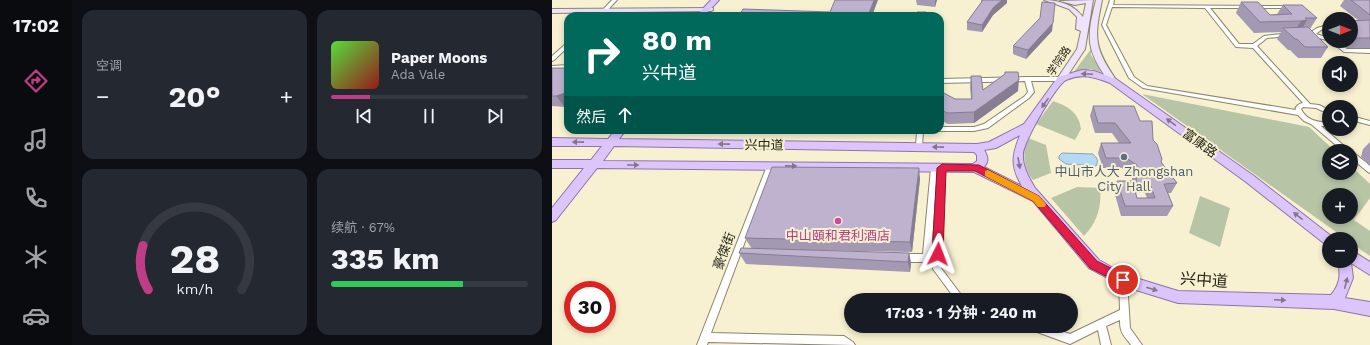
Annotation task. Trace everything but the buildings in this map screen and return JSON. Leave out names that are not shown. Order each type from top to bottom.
[{"type":"main road","points":[[708,11],[715,0]]},
{"type":"main road","points":[[673,12],[708,11],[720,0]]},
{"type":"main road","points":[[1047,0],[1072,8],[1080,17],[1082,38]]},
{"type":"main road","points":[[1059,0],[1075,3],[1090,0]]},
{"type":"main road","name":"学院路","points":[[1028,126],[1081,49],[1090,0]]},
{"type":"main road","name":"学院路","points":[[1099,0],[1092,34],[1092,47],[1098,62],[1113,81]]},
{"type":"main road","points":[[552,11],[569,12]]},
{"type":"main road","name":"富康路","points":[[1061,80],[1082,73],[1091,73],[1113,81],[1250,179],[1322,235]]},
{"type":"main road","points":[[1028,126],[1018,153],[1019,165],[1024,180],[1036,198]]},
{"type":"main road","name":"兴中道","points":[[552,142],[977,148],[992,145],[1028,126]]},
{"type":"main road","points":[[608,142],[611,134]]},
{"type":"main road","points":[[552,205],[617,134]]},
{"type":"main road","points":[[977,148],[982,155],[982,162],[976,168],[1036,198]]},
{"type":"main road","name":"兴中道","points":[[552,164],[976,168]]},
{"type":"main road","points":[[552,217],[589,165]]},
{"type":"main road","name":"兴中道","points":[[1036,198],[1094,264],[1123,280],[1178,297],[1334,302],[1370,309]]},
{"type":"main road","points":[[1358,261],[1370,269]]},
{"type":"main road","points":[[1334,302],[1345,288],[1348,272],[1347,268]]},
{"type":"street","points":[[604,12],[615,0]]},
{"type":"street","points":[[1288,7],[1111,3],[1104,25],[1132,78],[1145,87],[1299,112],[1339,144]]},
{"type":"street","points":[[1206,6],[1238,46],[1254,46],[1266,38],[1296,34]]},
{"type":"street","points":[[1312,34],[1322,28]]},
{"type":"street","points":[[1304,34],[1312,34],[1322,38]]},
{"type":"street","points":[[1254,46],[1306,104]]},
{"type":"street","points":[[552,59],[564,48]]},
{"type":"street","points":[[1342,48],[1346,51],[1370,52]]},
{"type":"street","points":[[552,68],[564,67]]},
{"type":"street","points":[[944,81],[1027,79],[1061,80]]},
{"type":"street","points":[[944,129],[974,129],[986,126],[1027,97],[1031,92],[1027,79]]},
{"type":"street","points":[[1299,112],[1299,106],[1306,104],[1322,108]]},
{"type":"street","points":[[1358,120],[1370,123]]},
{"type":"street","points":[[1312,122],[1322,123]]},
{"type":"street","points":[[919,147],[920,134]]},
{"type":"street","points":[[1358,160],[1370,170]]},
{"type":"street","name":"豪傑街","points":[[704,341],[742,253],[770,166]]},
{"type":"street","points":[[888,257],[927,258],[938,168]]},
{"type":"street","points":[[938,168],[937,269],[956,293]]},
{"type":"street","points":[[1123,280],[1125,330],[1137,345]]},
{"type":"street","points":[[1054,333],[1070,338],[1101,325],[1124,313]]},
{"type":"street","points":[[1101,325],[1106,345]]},
{"type":"street","points":[[704,341],[844,341],[850,345]]},
{"type":"green space","points":[[1091,49],[1091,55],[1104,73],[1091,69],[1073,73]]},
{"type":"green space","points":[[1142,94],[1309,127],[1327,144],[1322,144],[1322,180],[1358,180],[1358,173],[1370,184],[1370,198],[1358,214],[1358,188],[1322,188],[1322,222]]},
{"type":"green space","points":[[1053,101],[1072,110],[1078,118],[1081,129],[1075,140],[1036,124]]},
{"type":"green space","points":[[1028,138],[1046,145],[1051,173],[1033,180],[1027,170],[1024,160]]},
{"type":"green space","points":[[1077,187],[1100,188],[1098,214],[1089,231],[1084,236],[1051,198]]},
{"type":"green space","points":[[1200,196],[1230,208],[1220,247],[1189,233]]},
{"type":"green space","points":[[1358,223],[1370,231],[1370,256],[1358,248],[1358,232],[1336,232],[1325,224],[1358,224]]},
{"type":"water","points":[[1062,153],[1093,154],[1097,159],[1097,164],[1096,166],[1066,164],[1059,159],[1059,156]]},
{"type":"slow traffic","points":[[988,174],[1003,180],[1036,198],[1041,204]]},
{"type":"place","name":"中山市人大 Zhongshan City Hall","points":[[1124,157]]},
{"type":"place","name":"中山頤和君利酒店","points":[[838,221]]},
{"type":"route","points":[[938,254],[942,168],[976,168],[1003,180],[1036,198],[1094,264],[1123,280]]}]
